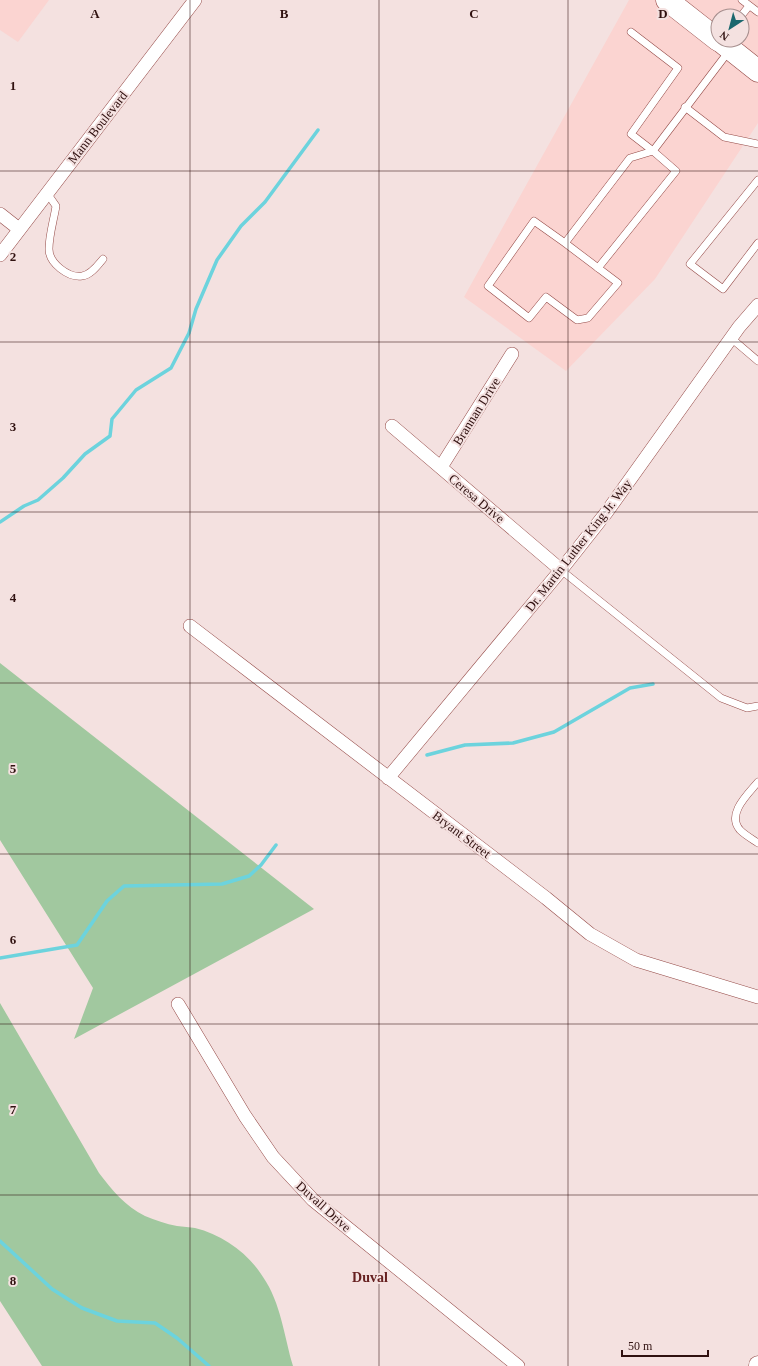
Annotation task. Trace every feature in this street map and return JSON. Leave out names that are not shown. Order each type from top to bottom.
[{"type":"highway","points":[[667,0],[710,33]]},
{"type":"highway","points":[[729,48],[758,71]]},
{"type":"street","name":"Mann Boulevard","points":[[0,255],[195,0]]},
{"type":"street","points":[[0,214],[19,229]]},
{"type":"street","name":"Dr. Martin Luther King Jr. Way","points":[[388,778],[561,570],[606,513],[731,338],[758,304]]},
{"type":"street","name":"Brannan Drive","points":[[441,467],[512,354]]},
{"type":"street","name":"Ceresa Drive","points":[[392,426],[561,570]]},
{"type":"street","name":"Bryant Street","points":[[190,626],[590,934],[636,960],[758,997]]},
{"type":"street","name":"Duvall Drive","points":[[178,1004],[245,1116],[273,1157],[308,1194],[518,1366]]},
{"type":"lane","points":[[742,0],[758,12]]},
{"type":"lane","points":[[598,268],[676,171],[631,134],[678,68],[631,32]]},
{"type":"lane","points":[[565,243],[630,158],[653,151],[685,108],[719,48]]},
{"type":"lane","points":[[685,108],[724,137],[758,144]]},
{"type":"lane","points":[[758,180],[690,264],[723,289],[758,244]]},
{"type":"lane","points":[[47,193],[56,206],[49,250],[54,263],[71,275],[83,276],[91,272],[103,259]]},
{"type":"lane","points":[[534,221],[565,243],[618,283],[584,320],[578,320],[546,297],[529,318],[488,286],[534,221]]},
{"type":"lane","points":[[731,338],[758,361]]},
{"type":"lane","points":[[561,570],[721,698],[747,708],[758,706]]},
{"type":"lane","points":[[758,782],[735,814],[735,822],[740,830],[758,843]]},
{"type":"shaded area","points":[[0,0],[49,0],[18,42],[0,30]]},
{"type":"shaded area","points":[[629,0],[758,0],[758,123],[655,279],[566,371],[464,297]]},
{"type":"green space","points":[[0,663],[314,909],[74,1039],[93,988],[0,840]]},
{"type":"green space","points":[[0,1003],[99,1173],[119,1197],[145,1216],[173,1225],[205,1231],[225,1240],[250,1260],[257,1268],[274,1298],[293,1366],[42,1366],[0,1301]]},
{"type":"waterway","points":[[0,522],[24,506],[38,500],[63,478],[85,454],[110,436],[112,419],[136,390],[171,368],[189,333],[196,309],[217,260],[241,226],[265,202],[318,130]]},
{"type":"waterway","points":[[427,755],[465,745],[513,743],[554,732],[630,688],[653,684]]},
{"type":"waterway","points":[[0,958],[77,945],[107,901],[124,886],[222,884],[249,876],[261,865],[276,845]]},
{"type":"waterway","points":[[0,1241],[52,1289],[82,1308],[117,1321],[155,1323],[177,1338],[209,1366]]},
{"type":"district","name":"Duval","points":[[370,1277]]}]
